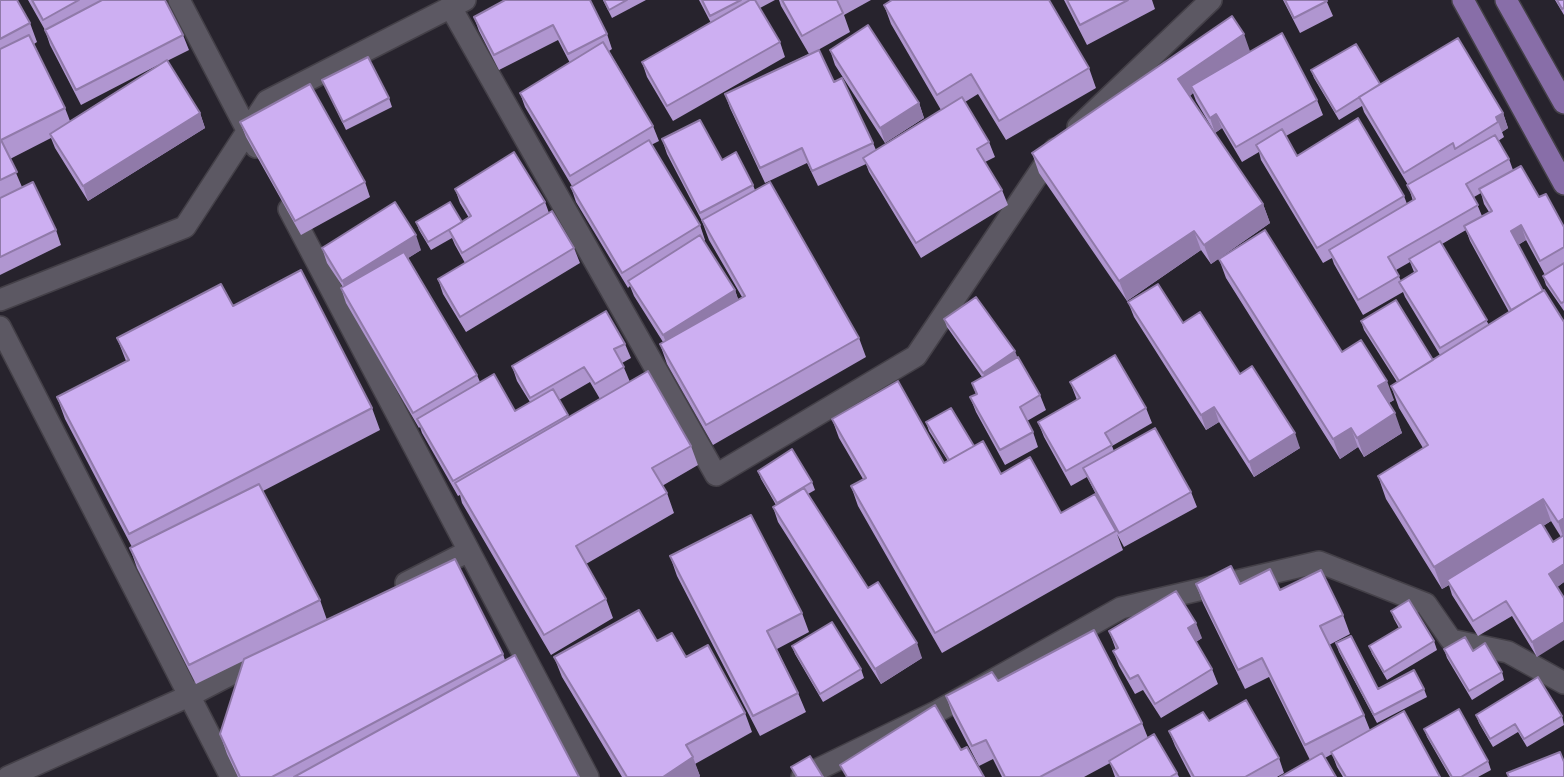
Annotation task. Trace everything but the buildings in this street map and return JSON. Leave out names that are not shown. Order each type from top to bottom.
[{"type":"main road","points":[[1463,0],[1564,184]]},
{"type":"main road","points":[[1507,0],[1564,103]]},
{"type":"street","points":[[178,0],[267,167]]},
{"type":"street","points":[[0,300],[185,227],[267,101],[457,3],[716,475],[916,356],[1051,153],[1211,0]]},
{"type":"street","points":[[280,192],[467,552],[588,777]]},
{"type":"street","points":[[0,327],[231,777]]},
{"type":"street","points":[[383,595],[467,552]]},
{"type":"street","points":[[802,777],[835,770],[1121,608],[1318,562],[1426,604],[1451,640],[1508,652],[1564,682]]},
{"type":"street","points":[[8,777],[191,695],[287,645]]}]
